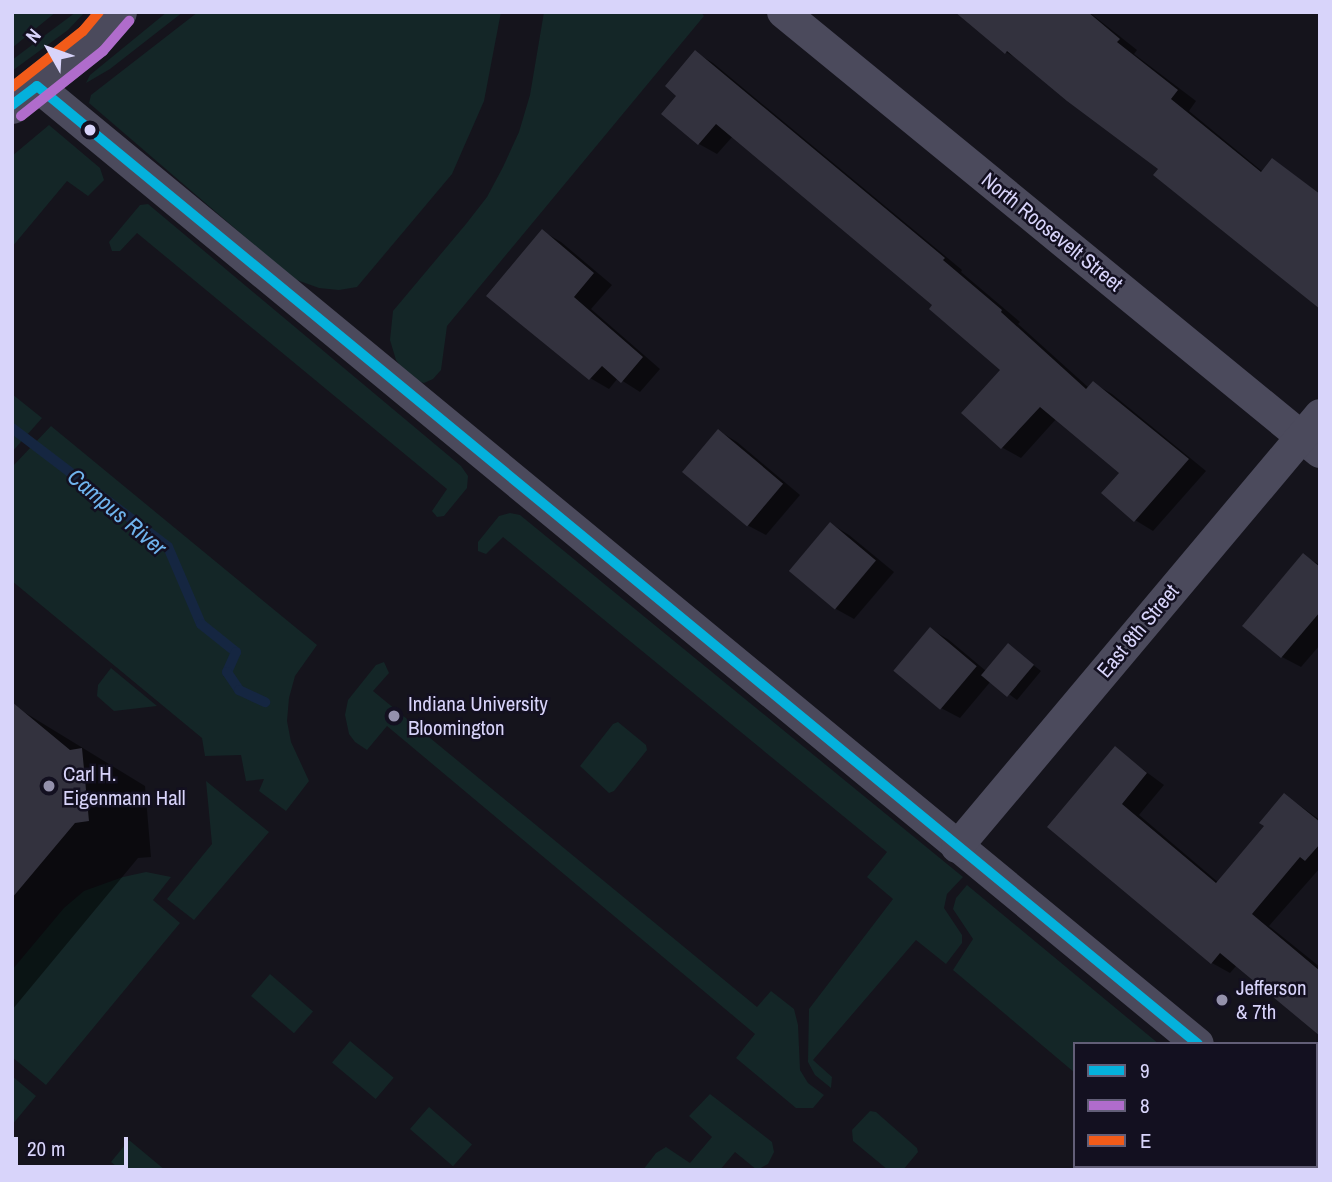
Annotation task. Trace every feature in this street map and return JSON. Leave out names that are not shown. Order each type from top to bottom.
[{"type":"street","points":[[118,12],[93,41],[24,95],[1196,1042]]},
{"type":"street","name":"North Roosevelt Street","points":[[783,12],[1314,435]]},
{"type":"street","name":"East 8th Street","points":[[957,847],[1314,435]]},
{"type":"shaded area","points":[[12,12],[56,12],[12,48]]},
{"type":"shaded area","points":[[76,12],[85,12],[68,30],[12,71],[12,60]]},
{"type":"shaded area","points":[[167,12],[183,12],[110,69],[86,83],[90,75]]},
{"type":"shaded area","points":[[198,12],[501,12],[484,101],[452,174],[357,287],[339,290],[319,288],[294,279],[89,103],[91,95]]},
{"type":"shaded area","points":[[544,12],[701,12],[704,16],[447,326],[441,370],[433,379],[424,383],[411,379],[396,360],[390,340],[393,311],[487,197],[503,167],[519,132],[530,95]]},
{"type":"shaded area","points":[[49,125],[100,168],[104,180],[88,196],[67,181],[12,247],[12,156]]},
{"type":"shaded area","points":[[148,204],[461,466],[468,476],[467,488],[444,516],[437,517],[432,511],[447,489],[137,233],[120,251],[112,251],[109,242],[140,205]]},
{"type":"shaded area","points":[[12,394],[42,418],[12,452]]},
{"type":"shaded area","points":[[51,426],[317,645],[295,676],[289,698],[287,721],[291,742],[309,781],[286,811],[259,791],[264,779],[246,781],[241,755],[205,756],[202,738],[12,581],[12,467]]},
{"type":"shaded area","points":[[510,513],[520,515],[963,877],[947,894],[944,908],[962,935],[962,943],[946,964],[916,940],[813,1060],[832,1077],[831,1088],[815,1075],[808,1062],[809,1009],[893,899],[867,877],[887,852],[503,537],[486,554],[478,551],[478,542],[499,516]]},
{"type":"shaded area","points":[[384,662],[389,673],[373,691],[757,1007],[771,991],[794,1009],[798,1025],[800,1070],[808,1083],[824,1095],[813,1108],[796,1108],[736,1058],[755,1034],[387,726],[367,750],[355,742],[349,734],[345,715],[348,700],[376,665]]},
{"type":"shaded area","points":[[111,668],[157,706],[114,711],[97,696],[98,685]]},
{"type":"shaded area","points":[[618,722],[646,745],[647,750],[614,791],[609,793],[580,766],[613,724]]},
{"type":"shaded area","points":[[206,781],[269,832],[194,920],[167,899],[212,844]]},
{"type":"shaded area","points":[[146,872],[171,877],[153,900],[180,923],[46,1085],[12,1057],[12,970],[64,908],[84,891]]},
{"type":"shaded area","points":[[967,885],[1157,1042],[1073,1042],[1073,1071],[953,970],[973,939],[953,909],[956,898]]},
{"type":"shaded area","points":[[270,974],[313,1011],[294,1033],[251,996]]},
{"type":"shaded area","points":[[350,1041],[394,1078],[376,1099],[332,1062]]},
{"type":"shaded area","points":[[12,1076],[36,1096],[12,1125]]},
{"type":"shaded area","points":[[710,1094],[772,1142],[774,1152],[768,1164],[757,1170],[735,1152],[720,1170],[643,1170],[656,1153],[666,1147],[690,1163],[712,1137],[689,1116]]},
{"type":"shaded area","points":[[429,1107],[472,1144],[453,1166],[410,1129]]},
{"type":"shaded area","points":[[870,1111],[876,1112],[917,1148],[918,1152],[903,1170],[888,1170],[853,1141],[852,1130]]},
{"type":"shaded area","points":[[129,1140],[165,1170],[121,1170],[111,1162]]},
{"type":"shaded area","points":[[1205,1168],[1291,1168],[1291,1170]]},
{"type":"building","points":[[955,12],[1088,12],[1120,39],[1117,42],[1178,90],[1171,99],[1261,172],[1272,158],[1320,194],[1320,309],[1153,175],[1158,169],[1067,101],[1007,51],[1005,54]]},
{"type":"building","points":[[695,50],[945,258],[943,260],[1002,310],[1001,312],[1086,389],[1093,381],[1189,459],[1134,522],[1101,493],[1119,473],[1040,407],[1001,449],[961,413],[1000,370],[929,309],[932,305],[716,124],[698,145],[661,114],[676,96],[665,86]]},
{"type":"building","points":[[542,229],[594,273],[574,297],[643,357],[621,383],[602,366],[589,380],[486,296]]},
{"type":"building","points":[[718,429],[783,484],[747,527],[682,472]]},
{"type":"building","points":[[830,522],[876,561],[835,610],[789,571]]},
{"type":"building","points":[[1303,553],[1320,567],[1320,612],[1281,658],[1242,626]]},
{"type":"building","points":[[930,627],[977,666],[940,710],[893,671]]},
{"type":"building","points":[[1008,643],[1034,665],[1007,697],[981,675]]},
{"type":"building","name":"Carl H. Eigenmann Hall","points":[[12,702],[70,750],[82,748],[89,821],[75,823],[12,898]]},
{"type":"building","points":[[1115,746],[1147,773],[1122,804],[1216,883],[1264,826],[1259,823],[1284,793],[1320,822],[1320,844],[1305,861],[1300,857],[1252,914],[1320,971],[1320,1036],[1220,953],[1211,964],[1047,827]]},
{"type":"waterway","name":"Campus River","points":[[12,428],[168,547],[201,624],[236,652],[227,672],[239,690],[265,702]]},
{"type":"transit line","name":"E","points":[[12,87],[83,31],[99,12]]},
{"type":"transit line","name":"8","points":[[21,116],[103,51],[129,21]]},
{"type":"transit line","name":"9","points":[[12,105],[37,86],[1196,1042]]},
{"type":"place","name":"Indiana University Bloomington","points":[[394,716]]},
{"type":"place","name":"Carl H. Eigenmann Hall","points":[[49,786]]},
{"type":"place","name":"Jefferson & 7th","points":[[1222,1000]]}]
